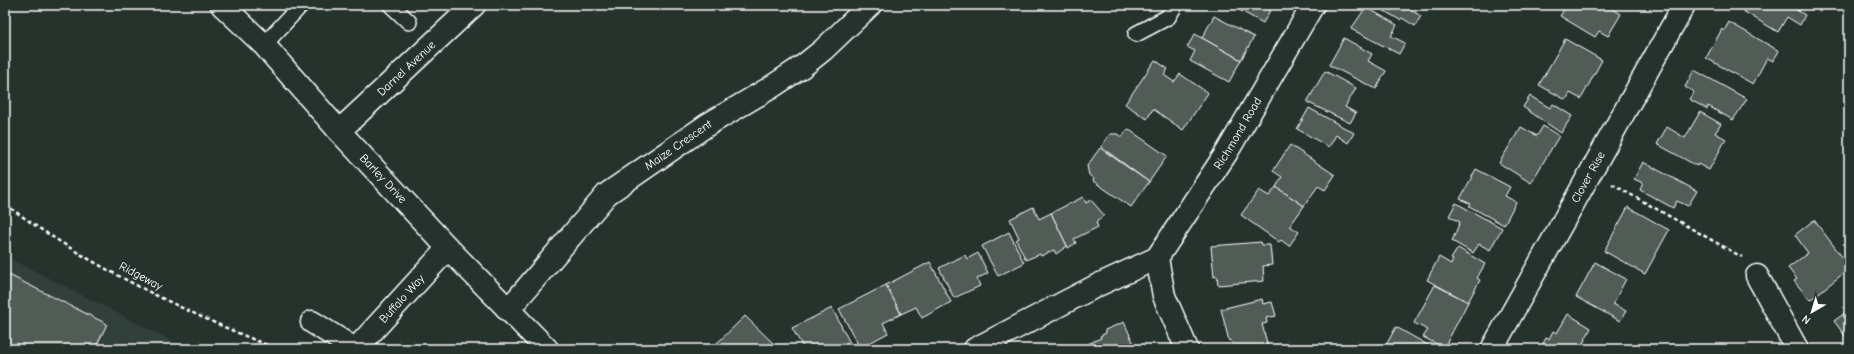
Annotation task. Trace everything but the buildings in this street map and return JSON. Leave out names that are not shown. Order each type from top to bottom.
[{"type":"street","name":"Barley Drive","points":[[222,5],[264,45],[339,131],[448,248],[547,349]]},
{"type":"street","name":"Darnel Avenue","points":[[339,131],[474,5]]},
{"type":"street","name":"Maize Crescent","points":[[508,310],[607,194],[707,124],[770,88],[803,66],[823,50],[870,5]]},
{"type":"street","name":"Richmond Road","points":[[1158,258],[1227,152],[1313,5]]},
{"type":"street","name":"Clover Rise","points":[[1492,349],[1684,5]]},
{"type":"street","name":"Buffalo Way","points":[[312,322],[355,349],[448,248]]},
{"type":"street","points":[[975,349],[1098,286],[1158,258],[1164,296],[1187,349]]},
{"type":"street","points":[[1757,276],[1797,349]]},
{"type":"lane","points":[[264,45],[301,5]]},
{"type":"lane","points":[[391,5],[409,22]]},
{"type":"lane","points":[[1136,34],[1168,17],[1175,5]]},
{"type":"path","points":[[1618,188],[1750,262],[1757,276]]},
{"type":"path","name":"Ridgeway","points":[[5,204],[39,229],[172,303],[277,349]]},
{"type":"shaded area","points":[[5,256],[188,349],[5,349]]}]
